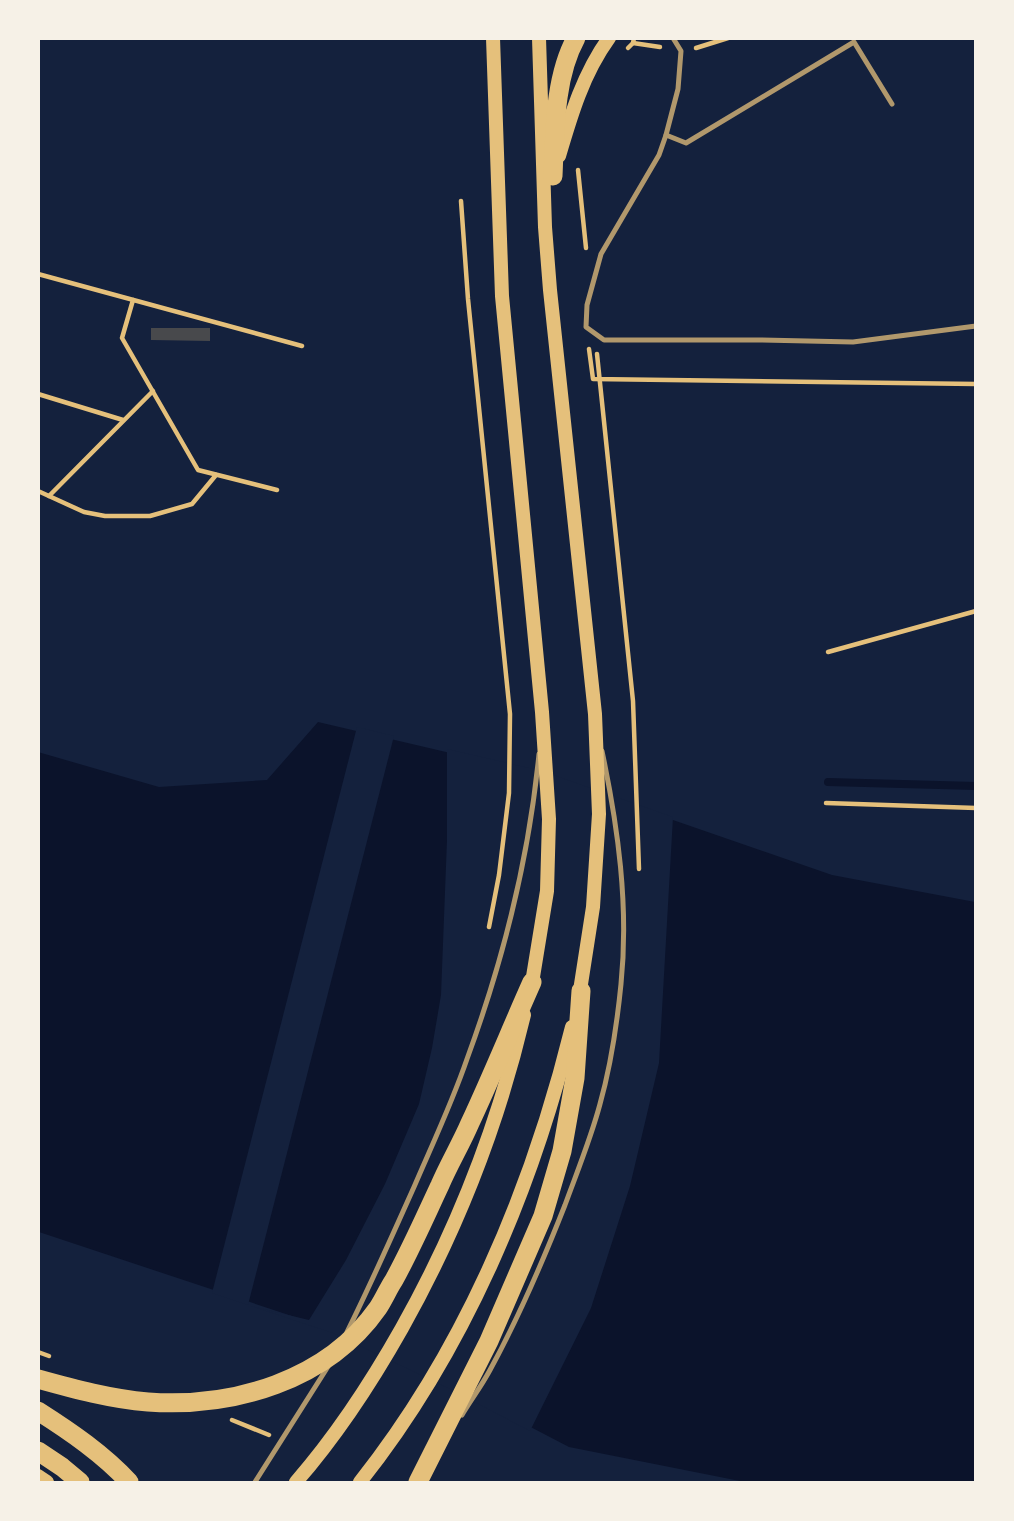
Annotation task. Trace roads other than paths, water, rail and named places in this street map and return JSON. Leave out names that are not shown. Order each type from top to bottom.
[{"type":"highway","points":[[553,176],[558,97],[571,47],[576,38]]},
{"type":"highway","points":[[38,1379],[110,1397],[146,1402],[182,1403],[224,1398],[263,1391],[294,1378],[325,1360],[355,1336],[378,1308],[412,1247],[533,982]]},
{"type":"highway","points":[[416,1482],[489,1341],[543,1216],[562,1151],[575,1078],[581,991]]},
{"type":"highway","points":[[38,1411],[78,1437],[129,1482]]},
{"type":"highway","points":[[38,1451],[79,1482]]},
{"type":"main road","points":[[296,1482],[339,1429],[376,1374],[440,1257],[465,1200],[512,1066],[533,982],[547,891],[549,819],[542,712],[502,296],[493,38]]},
{"type":"main road","points":[[360,1482],[417,1404],[476,1295],[504,1233],[557,1086],[581,991],[593,907],[598,814],[595,714],[550,290],[545,227],[539,38]]},
{"type":"main road","points":[[550,290],[553,176],[576,98],[597,54],[609,38]]},
{"type":"main road","points":[[38,1476],[47,1482]]},
{"type":"lane","points":[[673,38],[681,51],[678,89],[666,135],[659,155],[601,254],[587,305],[586,327],[604,340],[853,342],[975,326]]},
{"type":"lane","points":[[666,135],[686,143],[854,42],[892,104]]},
{"type":"lane","points":[[255,1482],[339,1349],[373,1280],[468,1058],[510,920],[524,858],[535,793],[542,712]]},
{"type":"lane","points":[[462,1415],[490,1370],[548,1248],[600,1104],[614,1040],[622,982],[624,918],[620,857],[595,714]]},
{"type":"lane","points":[[416,1482],[454,1427]]},
{"type":"water","points":[[318,722],[540,774],[832,875],[975,902],[975,1482],[745,1482],[569,1447],[450,1385],[334,1330],[39,1232],[38,752],[159,787],[267,780]]},
{"type":"waterway","points":[[828,782],[976,786]]}]
